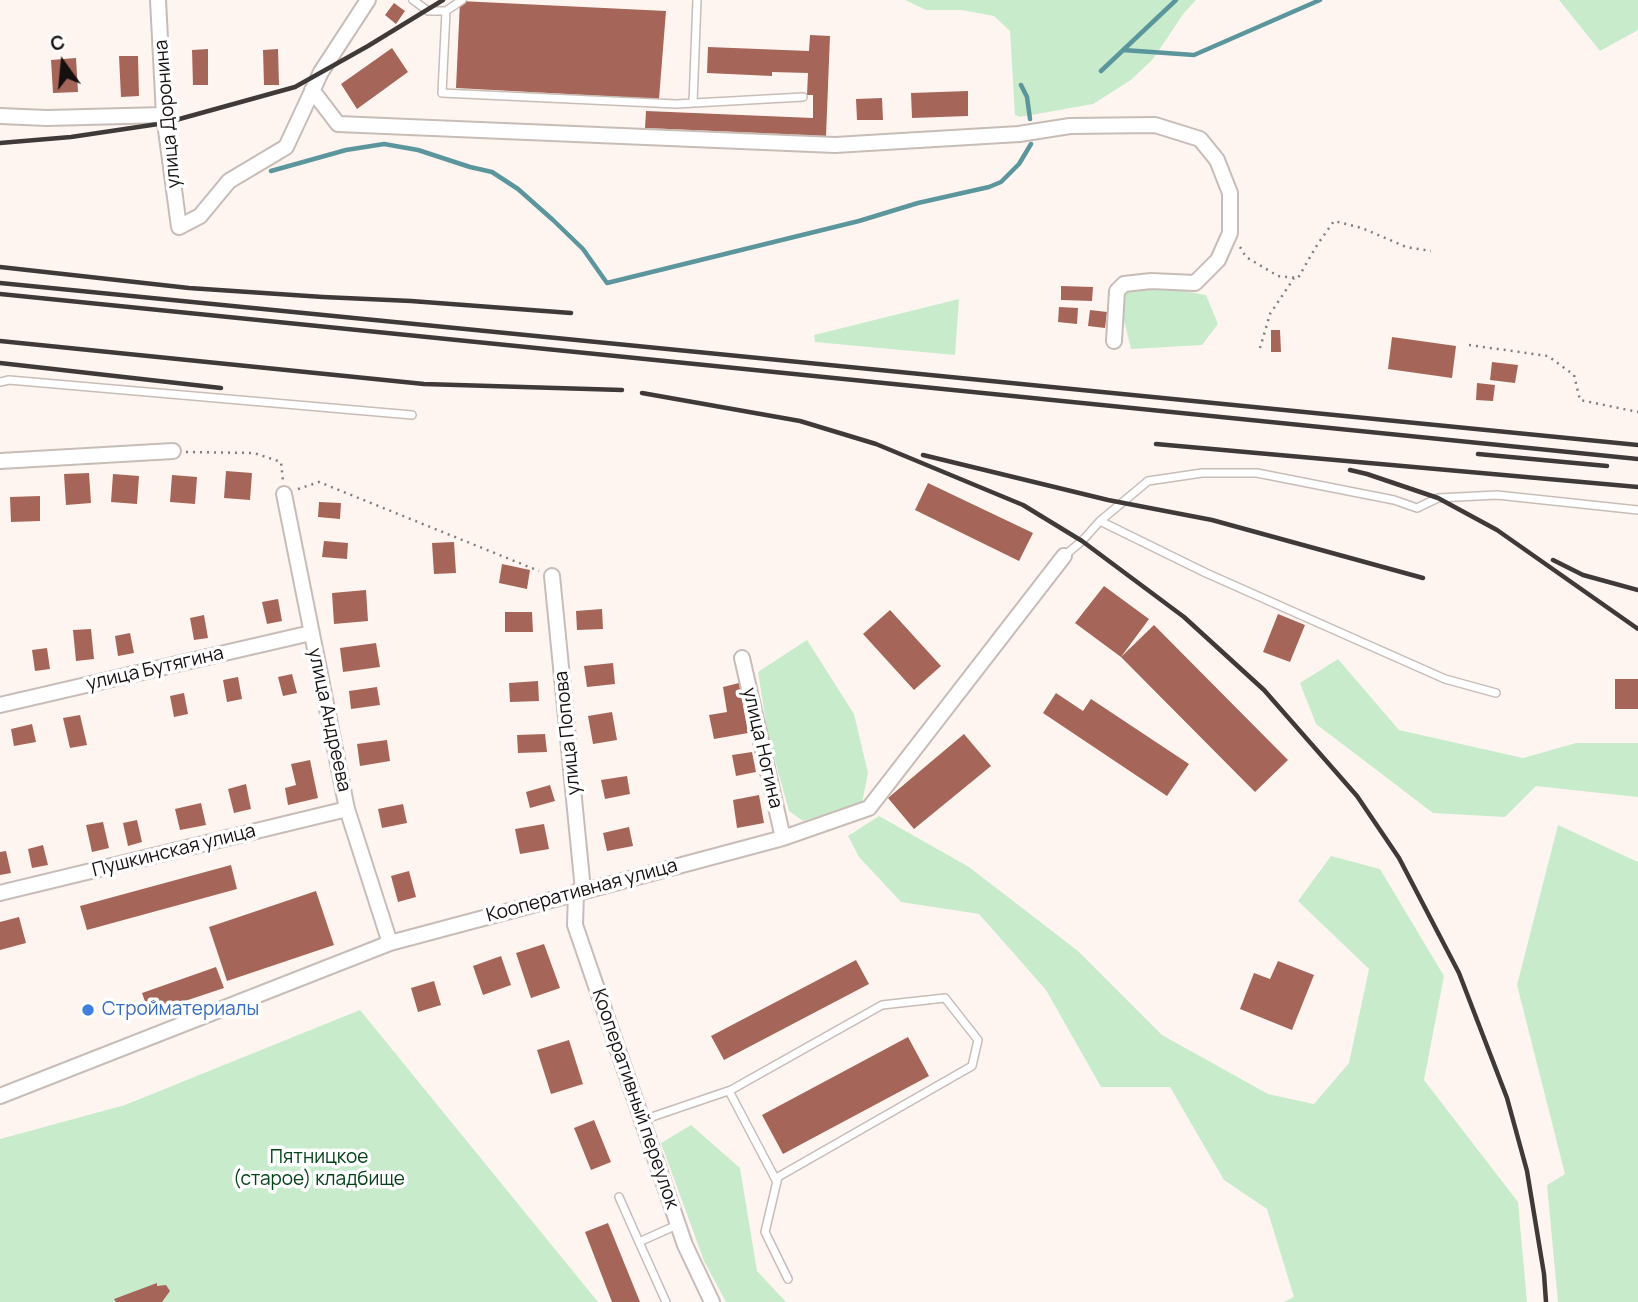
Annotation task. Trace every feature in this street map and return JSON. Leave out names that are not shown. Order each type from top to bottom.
[{"type":"street","name":"улица Доронина","points":[[158,0],[164,115],[180,227],[200,216],[229,181],[286,147],[312,90]]},
{"type":"street","points":[[368,0],[312,90],[338,124],[822,144],[1019,134],[1070,126],[1155,125],[1200,139],[1217,160],[1230,193],[1230,233],[1218,260],[1195,283],[1151,281],[1124,284],[1117,291],[1114,341]]},
{"type":"street","points":[[0,116],[47,118],[164,115]]},
{"type":"street","points":[[0,461],[173,451]]},
{"type":"street","name":"улица Андреева","points":[[284,494],[347,809],[390,943]]},
{"type":"street","name":"Кооперативная улица","points":[[0,1096],[390,943],[783,838],[869,808],[1064,556]]},
{"type":"street","name":"улица Попова","points":[[552,576],[580,891]]},
{"type":"street","name":"улица Бутягина","points":[[0,705],[310,632]]},
{"type":"street","name":"улица Ногина","points":[[742,658],[783,838]]},
{"type":"street","name":"Пушкинская улица","points":[[0,893],[347,809]]},
{"type":"street","name":"Кооперативный переулок","points":[[580,891],[575,925],[677,1225],[712,1302]]},
{"type":"lane","points":[[413,0],[428,11],[446,10],[462,0]]},
{"type":"lane","points":[[693,103],[697,0]]},
{"type":"lane","points":[[446,10],[442,93],[676,104],[803,97]]},
{"type":"lane","points":[[0,382],[9,380],[412,415]]},
{"type":"lane","points":[[1064,556],[1149,481],[1202,473],[1257,473],[1394,500],[1417,508],[1437,498],[1497,495],[1638,510]]},
{"type":"lane","points":[[1100,522],[1206,573],[1445,679],[1496,693]]},
{"type":"lane","points":[[642,1120],[729,1091],[882,1005],[945,998],[978,1040],[972,1066],[778,1177],[765,1231],[788,1279]]},
{"type":"lane","points":[[729,1091],[777,1182]]},
{"type":"lane","points":[[619,1197],[666,1302]]},
{"type":"lane","points":[[639,1242],[677,1225]]},
{"type":"path","points":[[1230,233],[1246,257],[1278,276],[1294,278],[1298,278],[1334,221],[1363,229],[1406,247],[1431,251]]},
{"type":"path","points":[[1260,348],[1270,314],[1294,278]]},
{"type":"path","points":[[1469,345],[1548,356],[1574,374],[1580,400],[1638,412]]},
{"type":"path","points":[[173,451],[254,453],[281,461],[284,494],[319,481],[552,576]]},
{"type":"green space","points":[[905,0],[1196,0],[1153,59],[1131,80],[1093,104],[1020,117],[1015,115],[1010,31],[994,16],[962,10],[926,10]]},
{"type":"green space","points":[[1559,0],[1638,0],[1638,30],[1600,51]]},
{"type":"green space","points":[[1167,288],[1206,295],[1218,324],[1202,345],[1131,349],[1122,312],[1126,290]]},
{"type":"green space","points":[[959,299],[955,355],[815,342],[814,335]]},
{"type":"green space","points":[[807,640],[854,714],[868,773],[862,803],[803,821],[789,811],[768,735],[758,672]]},
{"type":"green space","points":[[1338,659],[1399,730],[1523,758],[1576,743],[1638,743],[1638,797],[1536,786],[1505,817],[1433,813],[1316,724],[1300,683]]},
{"type":"green space","points":[[879,816],[969,867],[1078,951],[1162,1035],[1268,1094],[1314,1104],[1349,1063],[1369,969],[1298,901],[1331,856],[1380,869],[1444,976],[1424,1080],[1518,1202],[1527,1302],[1284,1302],[1294,1297],[1267,1209],[1224,1180],[1170,1087],[1101,1087],[1046,990],[979,914],[901,902],[859,857],[848,836]]},
{"type":"green space","points":[[1558,825],[1638,862],[1638,1302],[1558,1302],[1547,1185],[1565,1174],[1517,985]]},
{"type":"green space","name":"Пятницкое (старое) кладбище","points":[[360,1010],[598,1302],[0,1302],[0,1139],[125,1105]]},
{"type":"green space","points":[[691,1125],[740,1168],[757,1271],[786,1302],[726,1302],[704,1261],[661,1143]]},
{"type":"building","points":[[460,1],[666,11],[659,99],[456,88]]},
{"type":"building","points":[[394,3],[405,11],[396,24],[385,15]]},
{"type":"building","points":[[810,35],[830,36],[826,136],[645,128],[646,111],[813,118],[813,95],[807,95],[808,73],[772,72],[772,76],[707,73],[708,47],[809,51]]},
{"type":"building","points":[[392,48],[408,72],[357,109],[341,84]]},
{"type":"building","points":[[208,49],[208,85],[193,85],[192,50]]},
{"type":"building","points":[[278,49],[279,85],[264,85],[263,50]]},
{"type":"building","points":[[119,56],[138,56],[139,96],[121,97]]},
{"type":"building","points":[[76,58],[78,92],[53,93],[51,60]]},
{"type":"building","points":[[968,91],[968,116],[912,118],[911,93]]},
{"type":"building","points":[[882,98],[883,120],[857,120],[856,99]]},
{"type":"building","points":[[1061,286],[1093,287],[1092,301],[1061,300]]},
{"type":"building","points":[[1059,307],[1078,308],[1077,324],[1058,322]]},
{"type":"building","points":[[1090,310],[1107,312],[1105,328],[1088,326]]},
{"type":"building","points":[[1271,330],[1280,330],[1281,352],[1271,352]]},
{"type":"building","points":[[1392,337],[1456,346],[1452,378],[1388,369]]},
{"type":"building","points":[[1492,362],[1518,365],[1515,383],[1490,380]]},
{"type":"building","points":[[1477,383],[1495,385],[1493,401],[1476,400]]},
{"type":"building","points":[[226,471],[252,473],[250,500],[224,498]]},
{"type":"building","points":[[89,473],[91,503],[66,505],[64,474]]},
{"type":"building","points":[[113,474],[139,476],[137,504],[111,502]]},
{"type":"building","points":[[172,475],[197,477],[195,504],[170,502]]},
{"type":"building","points":[[928,483],[1033,533],[1019,561],[915,510]]},
{"type":"building","points":[[40,496],[40,521],[11,522],[10,497]]},
{"type":"building","points":[[319,502],[341,503],[340,519],[318,517]]},
{"type":"building","points":[[324,541],[348,543],[347,559],[322,557]]},
{"type":"building","points":[[454,542],[456,573],[434,574],[432,543]]},
{"type":"building","points":[[502,564],[530,570],[527,589],[499,583]]},
{"type":"building","points":[[1104,586],[1149,619],[1121,657],[1075,623]]},
{"type":"building","points":[[366,590],[368,621],[334,624],[332,593]]},
{"type":"building","points":[[278,599],[282,621],[267,624],[262,602]]},
{"type":"building","points":[[602,609],[603,629],[577,630],[576,611]]},
{"type":"building","points":[[890,610],[941,666],[914,690],[863,634]]},
{"type":"building","points":[[505,612],[532,612],[533,632],[505,632]]},
{"type":"building","points":[[1278,614],[1305,625],[1290,662],[1263,652]]},
{"type":"building","points":[[204,615],[208,638],[194,640],[190,618]]},
{"type":"building","points":[[1154,625],[1288,760],[1255,792],[1121,657]]},
{"type":"building","points":[[91,629],[94,659],[76,661],[73,630]]},
{"type":"building","points":[[130,633],[134,653],[118,656],[115,636]]},
{"type":"building","points":[[376,643],[380,667],[343,672],[340,648]]},
{"type":"building","points":[[47,648],[50,669],[35,671],[32,650]]},
{"type":"building","points":[[613,663],[615,684],[587,687],[584,666]]},
{"type":"building","points":[[292,674],[297,693],[283,696],[278,677]]},
{"type":"building","points":[[238,677],[242,699],[227,702],[223,680]]},
{"type":"building","points":[[1615,679],[1638,679],[1638,709],[1615,709]]},
{"type":"building","points":[[538,681],[539,701],[510,702],[509,683]]},
{"type":"building","points":[[739,683],[748,733],[714,739],[709,715],[727,712],[723,687]]},
{"type":"building","points":[[377,687],[380,705],[351,709],[349,691]]},
{"type":"building","points":[[184,693],[188,714],[174,717],[170,696]]},
{"type":"building","points":[[1056,693],[1083,711],[1091,699],[1189,764],[1167,796],[1043,713]]},
{"type":"building","points":[[612,712],[617,740],[593,744],[588,716]]},
{"type":"building","points":[[80,715],[87,745],[70,748],[63,718]]},
{"type":"building","points":[[32,724],[36,742],[14,746],[11,729]]},
{"type":"building","points":[[545,734],[547,752],[518,753],[517,735]]},
{"type":"building","points":[[964,734],[991,766],[914,829],[888,798]]},
{"type":"building","points":[[387,740],[390,761],[360,766],[357,744]]},
{"type":"building","points":[[752,752],[756,772],[736,776],[732,755]]},
{"type":"building","points":[[310,760],[318,798],[288,805],[285,788],[296,785],[291,764]]},
{"type":"building","points":[[627,776],[630,794],[605,799],[601,780]]},
{"type":"building","points":[[246,784],[251,809],[234,813],[228,789]]},
{"type":"building","points":[[550,785],[555,801],[530,808],[526,792]]},
{"type":"building","points":[[759,795],[764,823],[737,828],[733,800]]},
{"type":"building","points":[[201,803],[206,825],[180,830],[175,809]]},
{"type":"building","points":[[403,804],[407,823],[382,828],[378,809]]},
{"type":"building","points":[[137,820],[142,842],[128,846],[123,823]]},
{"type":"building","points":[[103,822],[109,848],[92,852],[86,825]]},
{"type":"building","points":[[544,824],[549,849],[520,854],[515,829]]},
{"type":"building","points":[[629,827],[633,846],[607,851],[603,833]]},
{"type":"building","points":[[43,845],[48,865],[32,868],[28,849]]},
{"type":"building","points":[[6,851],[11,873],[0,875],[0,852]]},
{"type":"building","points":[[231,865],[237,889],[87,930],[80,906]]},
{"type":"building","points":[[409,871],[416,897],[398,902],[391,876]]},
{"type":"building","points":[[316,891],[334,945],[227,981],[209,927]]},
{"type":"building","points":[[19,917],[26,943],[0,950],[0,922]]},
{"type":"building","points":[[544,944],[560,988],[531,998],[516,953]]},
{"type":"building","points":[[501,956],[511,985],[483,995],[473,966]]},
{"type":"building","points":[[856,960],[869,984],[724,1060],[711,1036]]},
{"type":"building","points":[[1278,961],[1314,975],[1292,1030],[1240,1009],[1254,973],[1270,979]]},
{"type":"building","points":[[216,967],[224,988],[149,1013],[142,993]]},
{"type":"building","points":[[434,981],[441,1005],[418,1012],[411,988]]},
{"type":"building","points":[[908,1037],[929,1076],[783,1154],[762,1115]]},
{"type":"building","points":[[569,1040],[583,1084],[551,1094],[537,1050]]},
{"type":"building","points":[[594,1120],[611,1162],[591,1170],[574,1128]]},
{"type":"building","points":[[608,1223],[640,1302],[612,1302],[585,1232]]},
{"type":"building","points":[[157,1283],[157,1286],[166,1285],[170,1291],[162,1302],[116,1302],[114,1299]]},
{"type":"waterway","points":[[1101,71],[1176,0]]},
{"type":"waterway","points":[[1123,50],[1194,55],[1320,0]]},
{"type":"waterway","points":[[1021,85],[1027,97],[1030,119]]},
{"type":"waterway","points":[[271,171],[346,150],[384,144],[418,150],[492,172],[518,189],[553,220],[583,249],[607,283],[989,187],[1001,182],[1019,164],[1031,144]]},
{"type":"railway","points":[[0,143],[71,137],[165,123],[295,87],[443,0]]},
{"type":"railway","points":[[0,267],[189,288],[571,313]]},
{"type":"railway","points":[[0,283],[1638,445]]},
{"type":"railway","points":[[0,294],[1638,459]]},
{"type":"railway","points":[[0,341],[424,384],[622,390]]},
{"type":"railway","points":[[0,363],[221,388]]},
{"type":"railway","points":[[642,393],[800,421],[876,444],[1023,505],[1082,541],[1184,617],[1264,690],[1357,796],[1399,858],[1459,973],[1507,1098],[1527,1171],[1546,1302]]},
{"type":"railway","points":[[1156,444],[1638,487]]},
{"type":"railway","points":[[1478,454],[1607,466]]},
{"type":"railway","points":[[923,455],[1108,500],[1212,520],[1423,578]]},
{"type":"railway","points":[[1350,470],[1438,498],[1497,530],[1638,629]]},
{"type":"railway","points":[[1553,560],[1583,575],[1638,590]]},
{"type":"place","name":"Стройматериалы","points":[[88,1010]]}]
